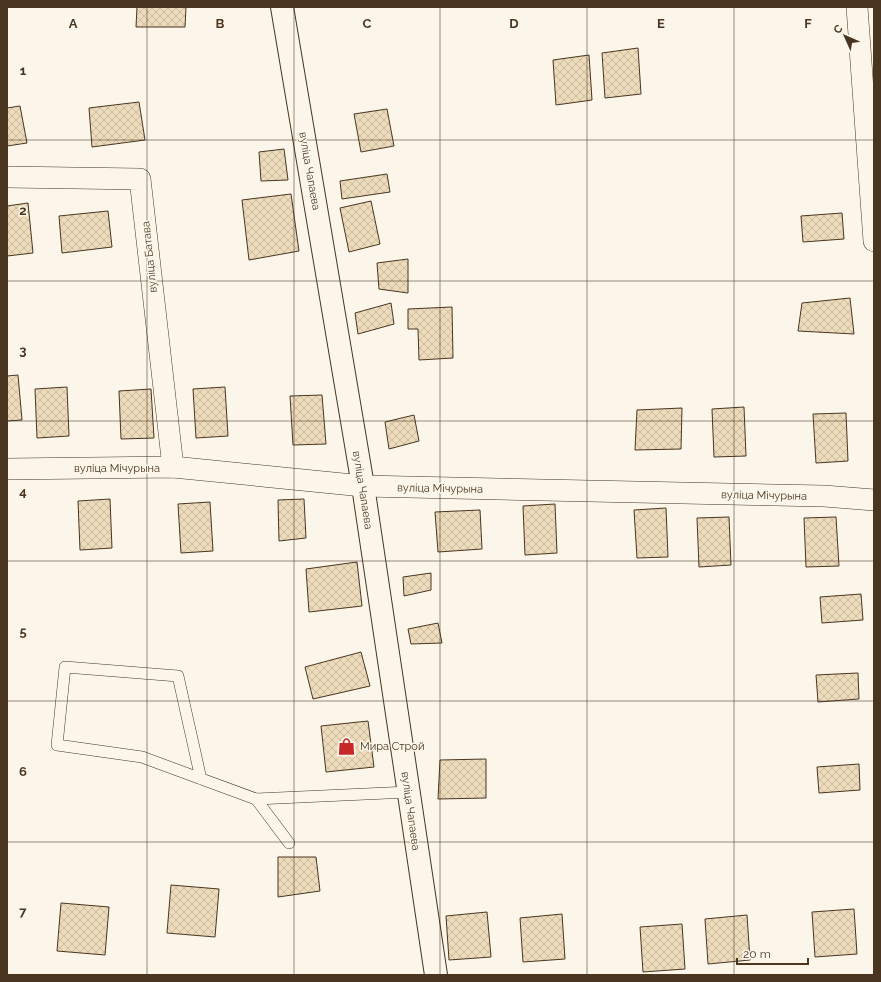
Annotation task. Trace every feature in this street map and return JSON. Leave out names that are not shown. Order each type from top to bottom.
[{"type":"street","name":"вуліца Чапаева","points":[[282,7],[363,486],[436,975]]},
{"type":"street","points":[[857,7],[874,241]]},
{"type":"street","name":"вуліца Батава","points":[[7,177],[140,179],[173,467]]},
{"type":"street","name":"вуліца Мічурына","points":[[7,469],[173,467],[363,486],[824,496],[874,500]]},
{"type":"lane","points":[[201,779],[178,676],[65,667],[57,745],[142,758],[256,799],[409,792]]},
{"type":"lane","points":[[256,799],[289,843]]},
{"type":"building","points":[[137,7],[186,7],[185,27],[136,27]]},
{"type":"building","points":[[638,48],[641,94],[605,98],[602,53]]},
{"type":"building","points":[[589,55],[592,100],[556,105],[553,60]]},
{"type":"building","points":[[139,102],[145,140],[92,147],[89,108]]},
{"type":"building","points":[[20,106],[27,143],[7,146],[7,108]]},
{"type":"building","points":[[387,109],[394,146],[361,152],[354,114]]},
{"type":"building","points":[[284,149],[288,180],[261,181],[259,152]]},
{"type":"building","points":[[387,174],[390,192],[342,199],[340,181]]},
{"type":"building","points":[[291,194],[299,251],[249,260],[242,200]]},
{"type":"building","points":[[371,201],[380,244],[349,252],[340,208]]},
{"type":"building","points":[[28,203],[33,253],[7,256],[7,206]]},
{"type":"building","points":[[108,211],[112,247],[62,253],[59,216]]},
{"type":"building","points":[[842,213],[844,239],[803,242],[801,216]]},
{"type":"building","points":[[408,259],[408,293],[379,289],[377,263]]},
{"type":"building","points":[[850,298],[854,334],[798,331],[802,303]]},
{"type":"building","points":[[391,303],[394,324],[358,334],[355,313]]},
{"type":"building","points":[[452,307],[453,358],[419,360],[418,329],[408,329],[408,309]]},
{"type":"building","points":[[18,375],[22,420],[7,421],[7,376]]},
{"type":"building","points":[[67,387],[69,436],[37,438],[35,389]]},
{"type":"building","points":[[225,387],[228,436],[196,438],[193,389]]},
{"type":"building","points":[[151,389],[154,438],[121,439],[119,391]]},
{"type":"building","points":[[322,395],[326,444],[293,445],[290,396]]},
{"type":"building","points":[[744,407],[746,456],[714,457],[712,409]]},
{"type":"building","points":[[682,408],[681,449],[635,450],[637,410]]},
{"type":"building","points":[[846,413],[848,461],[816,463],[813,414]]},
{"type":"building","points":[[414,415],[419,441],[389,449],[385,422]]},
{"type":"building","points":[[110,499],[112,548],[80,550],[78,501]]},
{"type":"building","points":[[304,499],[306,538],[279,541],[278,500]]},
{"type":"building","points":[[210,502],[213,551],[181,553],[178,504]]},
{"type":"building","points":[[555,504],[557,553],[525,555],[523,506]]},
{"type":"building","points":[[666,508],[668,557],[637,558],[634,510]]},
{"type":"building","points":[[480,510],[482,549],[438,552],[435,512]]},
{"type":"building","points":[[729,517],[731,565],[699,567],[697,518]]},
{"type":"building","points":[[836,517],[839,566],[806,567],[804,518]]},
{"type":"building","points":[[357,562],[362,606],[309,612],[306,569]]},
{"type":"building","points":[[431,573],[431,590],[404,596],[403,577]]},
{"type":"building","points":[[861,594],[863,620],[822,623],[820,597]]},
{"type":"building","points":[[438,623],[442,643],[411,644],[408,629]]},
{"type":"building","points":[[361,652],[370,686],[313,699],[305,667]]},
{"type":"building","points":[[858,673],[859,699],[818,702],[816,675]]},
{"type":"building","name":"Мира Строй","points":[[368,721],[374,767],[326,772],[321,726]]},
{"type":"building","points":[[486,759],[486,798],[438,799],[440,760]]},
{"type":"building","points":[[859,764],[860,790],[819,793],[817,767]]},
{"type":"building","points":[[278,857],[316,857],[320,891],[278,897]]},
{"type":"building","points":[[171,885],[219,889],[215,937],[167,933]]},
{"type":"building","points":[[61,903],[109,907],[105,955],[57,951]]},
{"type":"building","points":[[854,909],[857,954],[815,957],[812,912]]},
{"type":"building","points":[[487,912],[491,957],[449,960],[446,916]]},
{"type":"building","points":[[562,914],[565,959],[523,962],[520,918]]},
{"type":"building","points":[[747,915],[750,960],[708,964],[705,919]]},
{"type":"building","points":[[682,924],[685,969],[643,972],[640,927]]},
{"type":"place","name":"Мира Строй","points":[[347,746]]}]
